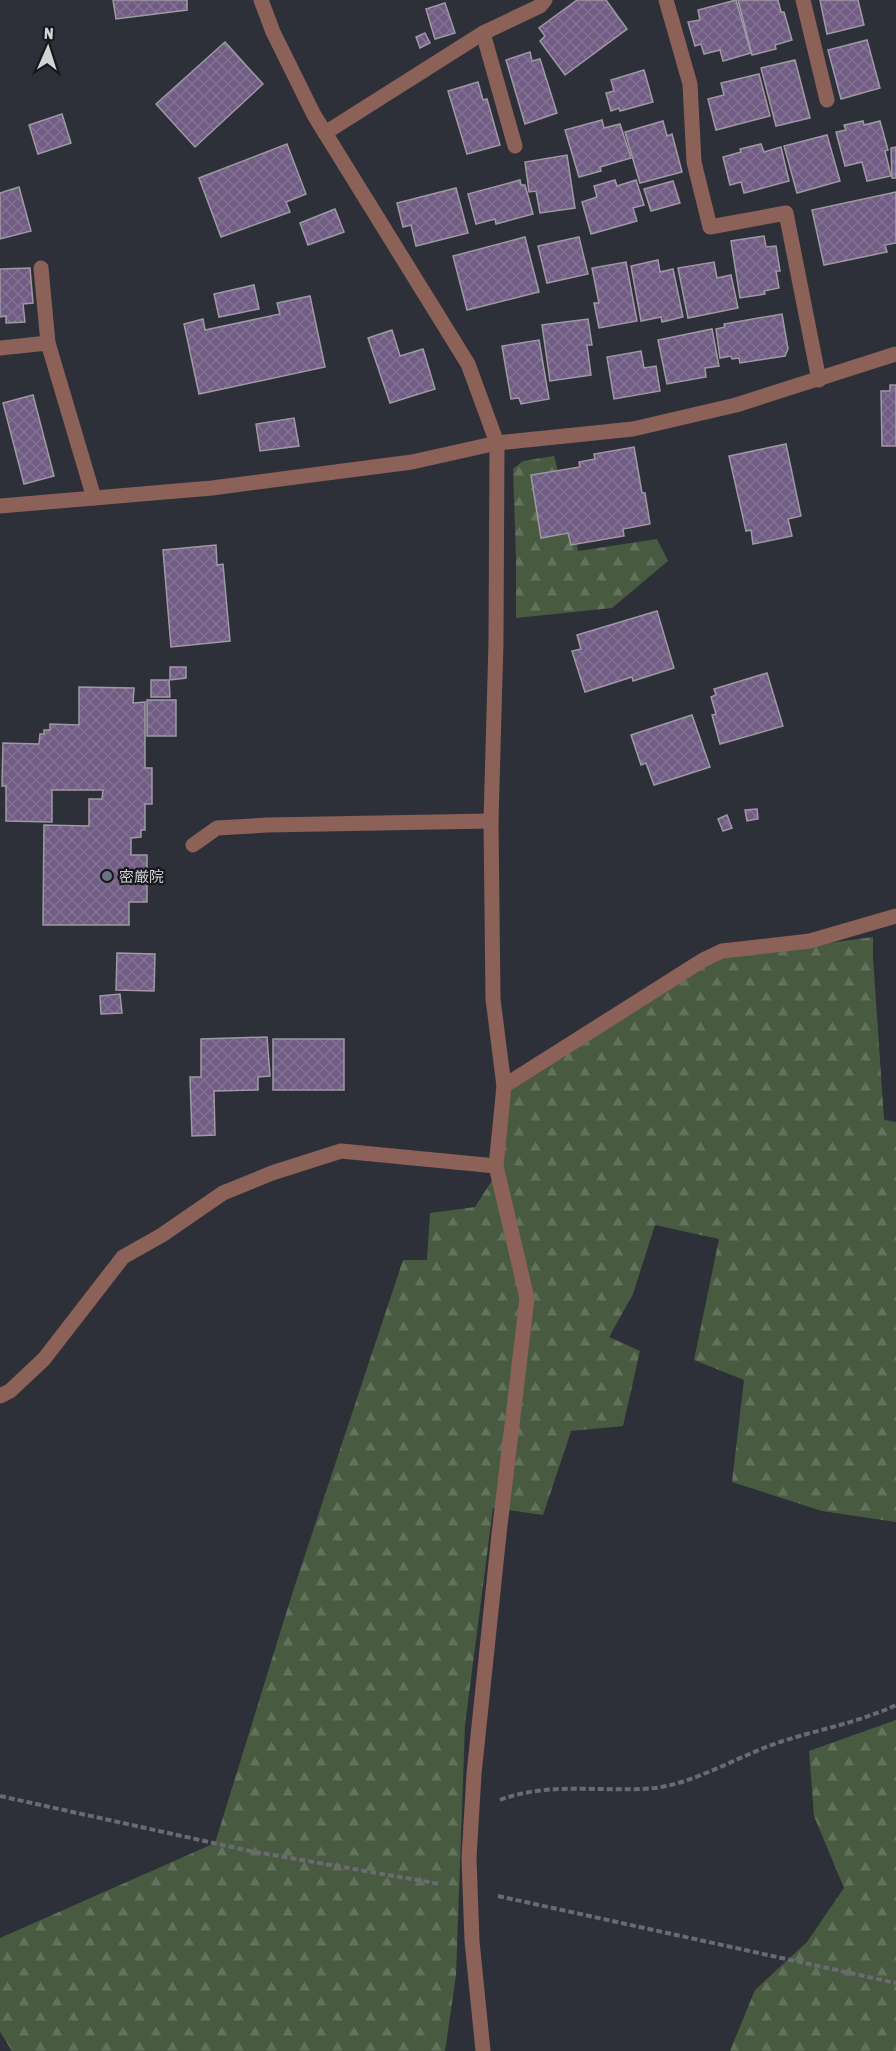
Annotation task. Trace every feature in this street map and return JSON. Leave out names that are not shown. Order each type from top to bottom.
[{"type":"street","points":[[261,0],[273,32],[314,115],[468,364],[497,443],[496,642],[491,821],[493,999],[504,1086],[496,1166],[527,1298],[486,1649],[469,1858],[472,1941],[483,2051]]},
{"type":"street","points":[[325,133],[483,33],[540,6],[545,0]]},
{"type":"street","points":[[666,0],[690,84],[694,162],[710,227],[786,213],[819,380]]},
{"type":"street","points":[[802,0],[827,100]]},
{"type":"street","points":[[483,33],[515,146]]},
{"type":"street","points":[[41,268],[48,344],[94,498]]},
{"type":"street","points":[[0,348],[48,344]]},
{"type":"street","points":[[0,506],[212,488],[401,464],[497,443],[633,429],[736,405],[896,354]]},
{"type":"street","points":[[193,845],[217,828],[491,821]]},
{"type":"street","points":[[504,1086],[704,960],[722,951],[810,941],[896,916]]},
{"type":"street","points":[[0,1396],[10,1391],[44,1359],[123,1257],[224,1193],[272,1173],[341,1151],[496,1166]]},
{"type":"path","points":[[472,1810],[509,1796],[537,1792],[657,1788],[695,1778],[782,1742],[848,1723],[896,1705]]},
{"type":"green space","points":[[554,456],[578,551],[657,539],[668,561],[612,608],[516,618],[513,469],[523,461]]},
{"type":"green space","points":[[873,937],[884,1120],[896,1122],[896,1522],[822,1511],[732,1482],[744,1380],[694,1360],[719,1239],[655,1225],[633,1294],[609,1337],[640,1351],[623,1426],[571,1431],[543,1515],[493,1508],[465,1725],[456,1975],[445,2051],[12,2051],[0,2032],[0,1938],[215,1843],[294,1588],[403,1260],[427,1260],[430,1213],[475,1207],[503,1163],[509,1090],[703,960]]},
{"type":"green space","points":[[896,1720],[896,2051],[730,2051],[755,1990],[807,1942],[844,1888],[814,1816],[809,1751]]},
{"type":"building","points":[[113,0],[187,0],[187,10],[116,19]]},
{"type":"building","points":[[577,0],[606,0],[627,29],[565,75],[540,41],[545,36],[539,28]]},
{"type":"building","points":[[736,0],[751,53],[723,61],[720,50],[704,54],[701,44],[695,46],[688,22],[700,20],[698,10]]},
{"type":"building","points":[[738,0],[778,0],[792,40],[775,45],[776,49],[752,55]]},
{"type":"building","points":[[820,0],[858,0],[864,25],[827,34]]},
{"type":"building","points":[[445,3],[455,33],[435,39],[426,9]]},
{"type":"building","points":[[425,33],[430,43],[420,48],[416,37]]},
{"type":"building","points":[[867,40],[880,88],[841,99],[828,50]]},
{"type":"building","points":[[225,42],[263,84],[195,147],[156,104]]},
{"type":"building","points":[[530,52],[532,61],[540,59],[557,113],[525,124],[506,60]]},
{"type":"building","points":[[795,60],[810,118],[776,126],[761,68]]},
{"type":"building","points":[[644,70],[653,102],[620,111],[619,108],[611,111],[606,93],[614,91],[611,80]]},
{"type":"building","points":[[759,74],[770,116],[716,130],[708,99],[724,95],[721,83]]},
{"type":"building","points":[[478,82],[483,100],[487,99],[500,145],[467,154],[448,91]]},
{"type":"building","points":[[62,114],[71,143],[38,154],[29,125]]},
{"type":"building","points":[[602,120],[604,128],[620,124],[631,158],[600,167],[601,171],[579,177],[565,130]]},
{"type":"building","points":[[663,121],[667,136],[672,134],[682,172],[640,183],[625,132]]},
{"type":"building","points":[[863,121],[864,125],[880,121],[888,150],[885,151],[891,176],[867,181],[862,162],[845,166],[836,132],[846,130],[844,125]]},
{"type":"building","points":[[827,135],[840,181],[797,193],[784,146]]},
{"type":"building","points":[[287,144],[306,194],[286,202],[290,212],[221,237],[199,178]]},
{"type":"building","points":[[761,144],[764,152],[781,147],[789,181],[744,193],[741,182],[730,185],[723,157],[741,152],[740,149]]},
{"type":"building","points":[[896,147],[896,178],[892,178],[891,148]]},
{"type":"building","points":[[567,155],[575,208],[540,213],[536,191],[529,192],[525,162]]},
{"type":"building","points":[[520,180],[521,185],[525,185],[533,214],[496,224],[495,219],[476,224],[468,194]]},
{"type":"building","points":[[615,180],[617,186],[636,180],[644,205],[633,208],[637,221],[591,234],[582,202],[597,197],[594,186]]},
{"type":"building","points":[[673,181],[680,203],[651,211],[644,189]]},
{"type":"building","points":[[19,187],[31,231],[0,239],[0,193]]},
{"type":"building","points":[[456,188],[468,233],[416,246],[411,225],[403,227],[397,203]]},
{"type":"building","points":[[896,192],[896,243],[885,245],[887,252],[824,265],[812,210]]},
{"type":"building","points":[[335,209],[344,232],[308,245],[300,223]]},
{"type":"building","points":[[764,236],[766,247],[776,246],[780,271],[776,271],[779,288],[764,291],[765,294],[740,298],[731,241]]},
{"type":"building","points":[[525,237],[539,292],[467,310],[453,256]]},
{"type":"building","points":[[579,237],[588,274],[547,283],[538,246]]},
{"type":"building","points":[[658,260],[660,272],[673,269],[683,317],[662,322],[661,317],[641,321],[631,266]]},
{"type":"building","points":[[626,262],[637,321],[599,328],[594,303],[599,303],[592,268]]},
{"type":"building","points":[[714,262],[717,278],[731,275],[738,308],[688,318],[678,268]]},
{"type":"building","points":[[30,268],[33,303],[23,304],[25,322],[6,323],[6,316],[0,317],[0,269]]},
{"type":"building","points":[[254,285],[259,309],[219,317],[214,294]]},
{"type":"building","points":[[310,296],[325,367],[199,394],[184,324],[203,319],[205,330],[280,314],[277,303]]},
{"type":"building","points":[[782,314],[788,349],[785,356],[740,363],[739,358],[732,359],[731,356],[720,358],[716,329],[725,327],[724,324]]},
{"type":"building","points":[[588,319],[592,345],[587,345],[591,375],[550,381],[542,325]]},
{"type":"building","points":[[712,329],[719,366],[705,368],[706,377],[667,384],[658,340]]},
{"type":"building","points":[[392,330],[400,356],[423,349],[435,389],[390,403],[368,338]]},
{"type":"building","points":[[539,340],[549,399],[521,404],[519,398],[511,399],[502,346]]},
{"type":"building","points":[[641,351],[644,368],[656,366],[660,391],[614,399],[607,357]]},
{"type":"building","points":[[890,385],[896,385],[896,446],[882,446],[881,391],[890,391]]},
{"type":"building","points":[[33,395],[54,476],[24,484],[3,403]]},
{"type":"building","points":[[294,418],[299,446],[260,451],[256,424]]},
{"type":"building","points":[[786,444],[801,516],[788,519],[792,536],[753,544],[751,530],[746,531],[729,456]]},
{"type":"building","points":[[634,447],[650,524],[623,529],[624,536],[571,545],[568,533],[541,538],[531,475],[580,467],[579,462],[595,459],[594,454]]},
{"type":"building","points":[[216,545],[217,565],[223,564],[230,641],[171,647],[163,550]]},
{"type":"building","points":[[657,611],[674,668],[633,681],[632,677],[585,692],[572,651],[581,649],[577,635]]},
{"type":"building","points":[[170,667],[186,667],[186,678],[170,680]]},
{"type":"building","points":[[767,673],[783,726],[720,744],[712,715],[716,714],[711,697],[716,695],[714,689]]},
{"type":"building","points":[[151,680],[169,680],[170,697],[151,697]]},
{"type":"building","points":[[79,687],[134,688],[133,703],[145,702],[145,768],[152,768],[152,804],[145,804],[145,830],[141,830],[141,837],[131,838],[131,855],[147,855],[147,902],[129,902],[129,925],[43,925],[44,825],[89,826],[89,799],[102,799],[103,790],[52,790],[52,822],[6,821],[6,786],[2,786],[3,743],[39,744],[40,734],[44,734],[44,730],[50,730],[50,724],[79,725]]},
{"type":"building","points":[[147,700],[176,700],[176,736],[147,736]]},
{"type":"building","points":[[692,715],[710,767],[654,785],[646,763],[641,765],[631,735]]},
{"type":"building","points":[[757,809],[758,819],[747,821],[745,810]]},
{"type":"building","points":[[727,815],[732,828],[723,831],[718,819]]},
{"type":"building","points":[[117,953],[155,954],[154,991],[116,990]]},
{"type":"building","points":[[120,994],[122,1013],[101,1014],[100,996]]},
{"type":"building","points":[[267,1037],[270,1076],[258,1077],[258,1090],[214,1091],[215,1135],[192,1136],[190,1077],[201,1077],[201,1039]]},
{"type":"building","points":[[273,1039],[344,1039],[344,1090],[273,1090]]},
{"type":"place","name":"密厳院","points":[[107,876]]}]
